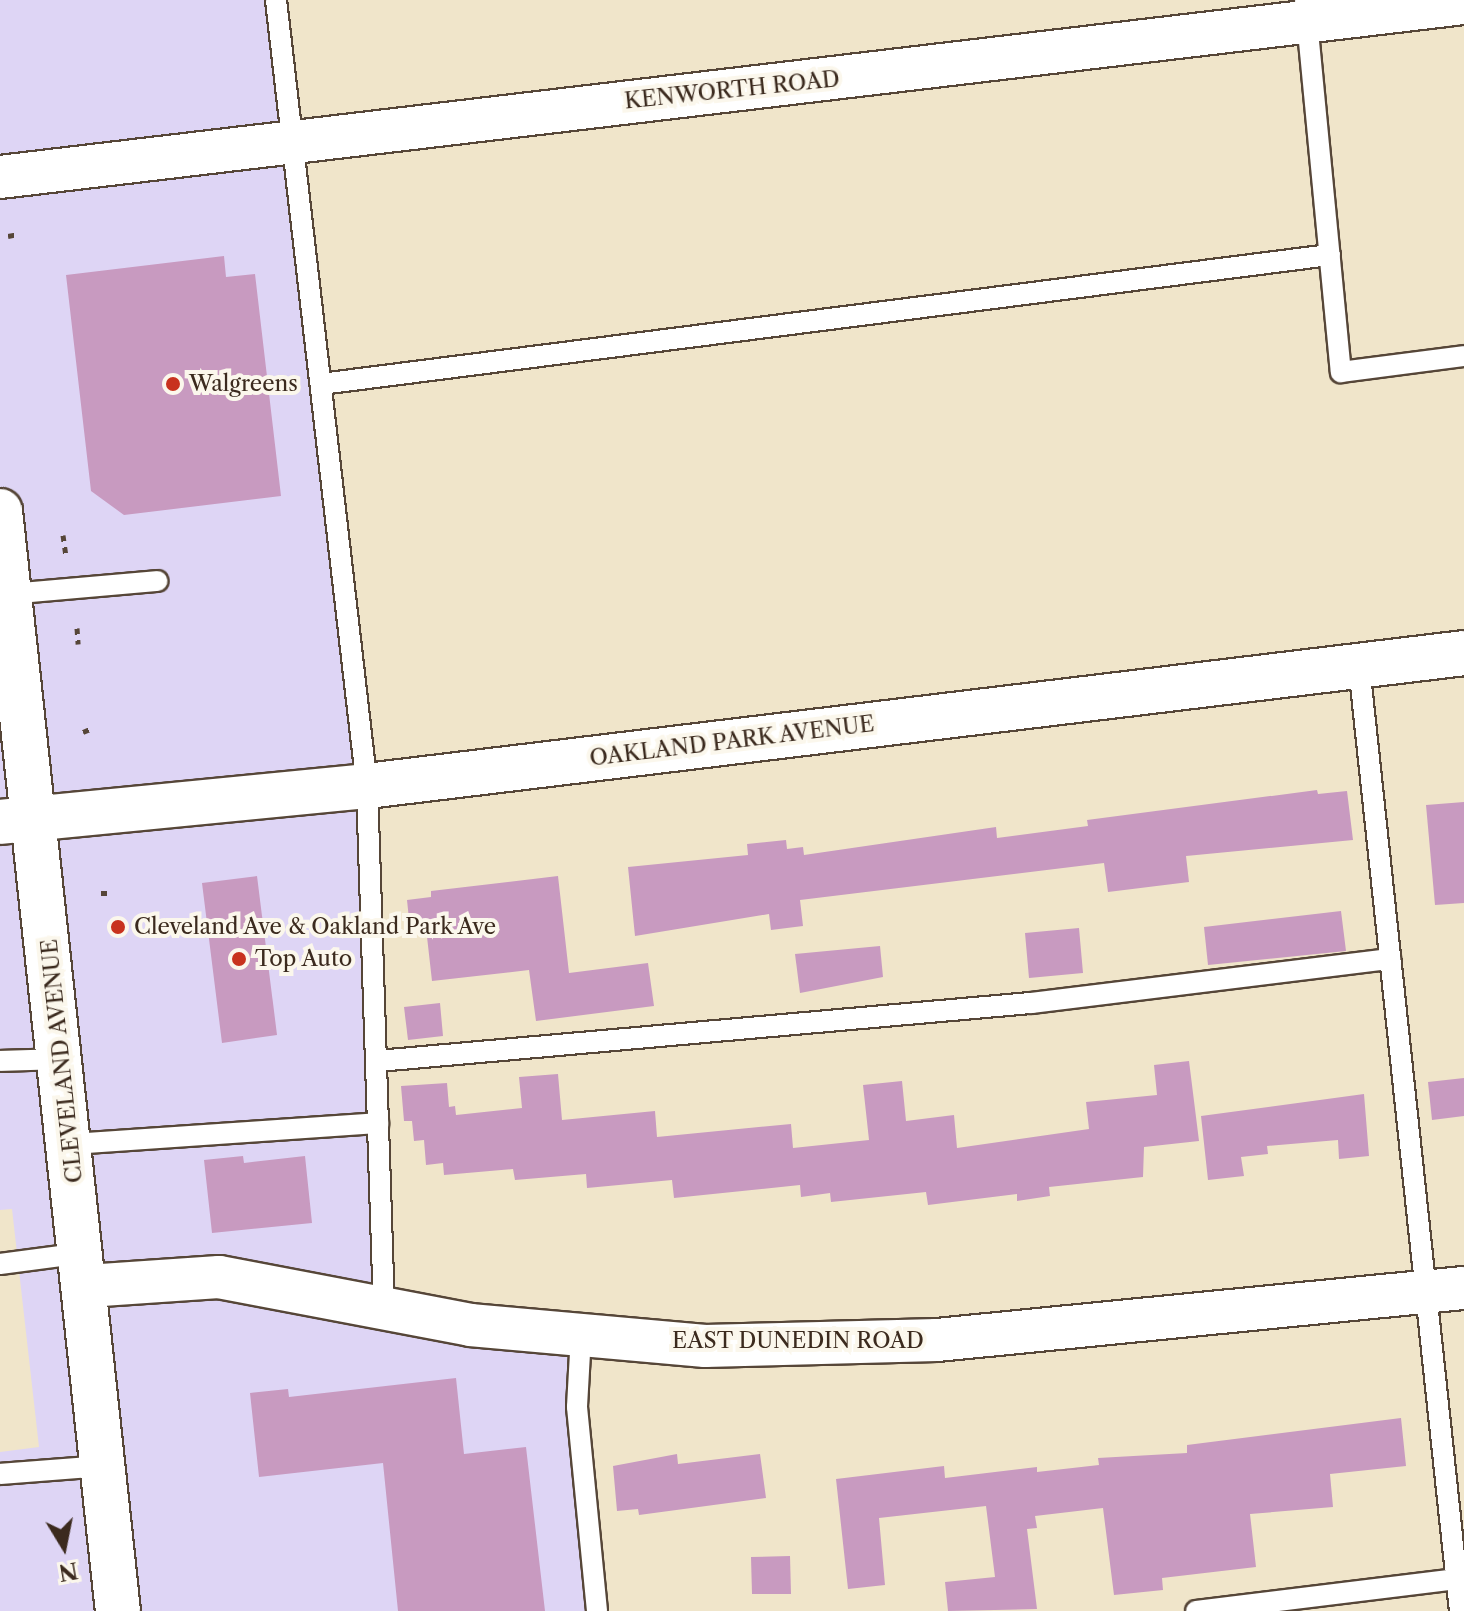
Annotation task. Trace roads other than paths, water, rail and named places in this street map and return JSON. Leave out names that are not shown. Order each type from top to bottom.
[{"type":"main road","name":"CLEVELAND AVENUE","points":[[0,511],[9,594],[18,820],[61,1059],[118,1611]]},
{"type":"main road","name":"OAKLAND PARK AVENUE","points":[[18,820],[367,786],[1464,653]]},
{"type":"street","name":"KENWORTH ROAD","points":[[0,177],[1306,12],[1464,3]]},
{"type":"street","name":"EAST DUNEDIN ROAD","points":[[85,1270],[219,1277],[470,1325],[705,1346],[937,1340],[1445,1290]]},
{"type":"lane","points":[[276,0],[367,786],[384,1309]]},
{"type":"lane","points":[[1306,12],[1341,372],[1464,356]]},
{"type":"lane","points":[[321,384],[1330,255]]},
{"type":"lane","points":[[9,594],[157,581]]},
{"type":"lane","points":[[1359,666],[1390,959],[1445,1290],[1460,1611]]},
{"type":"lane","points":[[378,1061],[1016,1005],[1390,959]]},
{"type":"lane","points":[[0,1061],[61,1059]]},
{"type":"lane","points":[[71,1144],[378,1123]]},
{"type":"lane","points":[[0,1264],[85,1270]]},
{"type":"lane","points":[[581,1335],[577,1407],[597,1611]]},
{"type":"lane","points":[[0,1474],[103,1466]]},
{"type":"lane","points":[[1196,1611],[1460,1578]]},
{"type":"place","name":"Walgreens","points":[[173,384]]},
{"type":"place","name":"Cleveland Ave & Oakland Park Ave","points":[[118,927]]},
{"type":"place","name":"Top Auto","points":[[239,959]]}]
